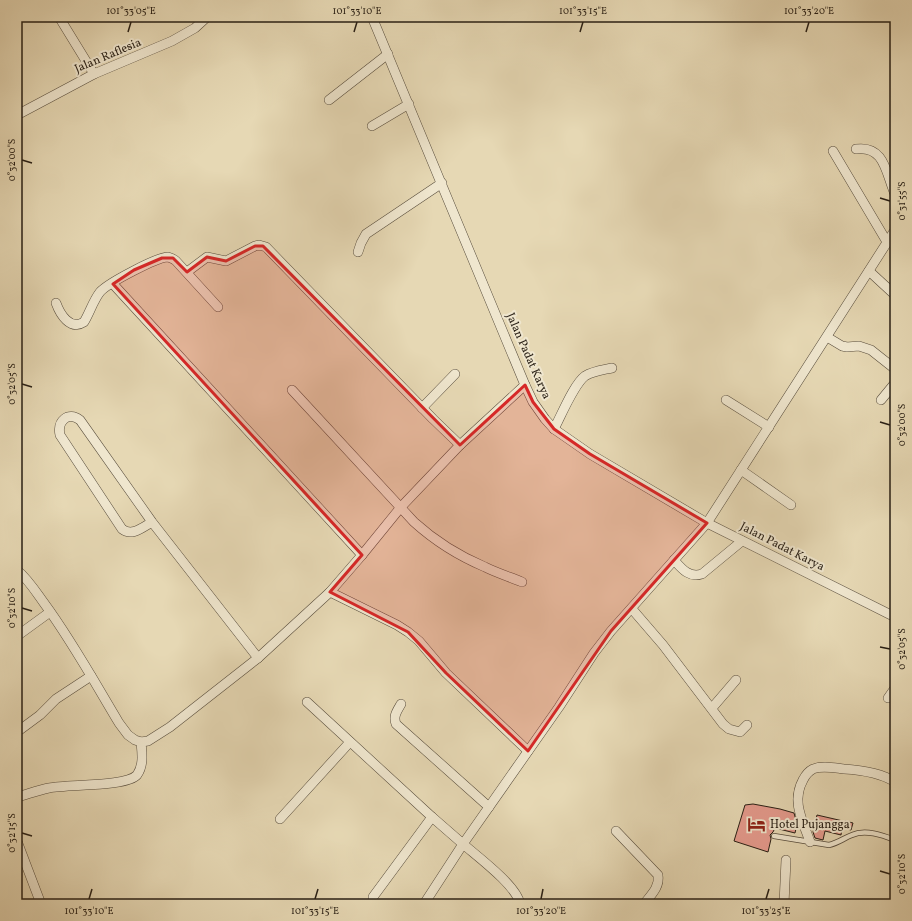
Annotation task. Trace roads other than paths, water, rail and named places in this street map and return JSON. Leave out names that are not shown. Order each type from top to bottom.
[{"type":"street","points":[[59,17],[94,74]]},
{"type":"street","name":"Jalan Raflesia","points":[[17,115],[94,74],[172,41],[195,28],[207,17]]},
{"type":"street","name":"Jalan Padat Karya","points":[[372,17],[525,385],[545,419],[554,429],[590,454],[707,523],[895,617]]},
{"type":"street","points":[[329,100],[388,54]]},
{"type":"street","points":[[372,126],[409,104]]},
{"type":"street","points":[[856,149],[863,148],[872,150],[878,154],[895,194]]},
{"type":"street","points":[[833,151],[887,242]]},
{"type":"street","points":[[358,252],[366,234],[442,183]]},
{"type":"street","points":[[424,904],[528,750],[559,707],[594,653],[707,523],[895,230]]},
{"type":"street","points":[[187,272],[207,257],[226,262],[255,246],[260,245],[266,247],[422,408],[460,445]]},
{"type":"street","points":[[56,303],[60,313],[68,322],[81,324],[84,322],[95,299],[102,291],[134,270],[162,258],[173,258],[218,308]]},
{"type":"street","points":[[868,271],[895,295]]},
{"type":"street","points":[[113,284],[362,555]]},
{"type":"street","points":[[827,337],[842,346],[860,346],[871,350],[895,369]]},
{"type":"street","points":[[554,429],[572,394],[584,377],[589,374],[612,368]]},
{"type":"street","points":[[422,408],[455,374]]},
{"type":"street","points":[[881,400],[895,383]]},
{"type":"street","points":[[17,570],[25,578],[50,612],[128,735],[140,742],[148,741],[170,727],[258,658],[330,592],[401,507],[460,445],[525,385]]},
{"type":"street","points":[[292,390],[414,522],[440,543],[484,567],[522,582]]},
{"type":"street","points":[[726,400],[769,427]]},
{"type":"street","points":[[152,522],[133,532],[128,532],[122,529],[60,435],[61,421],[65,417],[76,417],[80,420],[152,522],[258,658]]},
{"type":"street","points":[[741,470],[792,506]]},
{"type":"street","points":[[674,560],[688,574],[702,574],[742,541]]},
{"type":"street","points":[[330,592],[397,625],[408,632],[419,641],[446,673],[528,750]]},
{"type":"street","points":[[632,609],[663,645],[729,730],[740,732],[747,725]]},
{"type":"street","points":[[17,636],[50,612]]},
{"type":"street","points":[[17,732],[40,715],[56,699],[91,676]]},
{"type":"street","points":[[712,708],[736,680]]},
{"type":"street","points":[[888,698],[895,688]]},
{"type":"street","points":[[307,702],[432,817],[510,885],[517,894],[520,904]]},
{"type":"street","points":[[402,704],[395,714],[396,724],[489,808]]},
{"type":"street","points":[[17,797],[50,788],[107,783],[132,778],[136,776],[141,766],[140,742]]},
{"type":"street","points":[[280,819],[350,742]]},
{"type":"street","points":[[810,842],[797,804],[802,781],[813,769],[850,769],[874,773],[895,782]]},
{"type":"street","points":[[373,897],[432,817]]},
{"type":"street","points":[[616,830],[658,875],[659,879],[656,889],[644,904]]},
{"type":"street","points":[[17,841],[41,904]]},
{"type":"street","points":[[784,904],[786,860]]},
{"type":"lane","points":[[774,836],[829,845],[835,844],[850,835],[864,832],[895,840]]},
{"type":"place","name":"Hotel Pujangga","points":[[757,825]]}]
